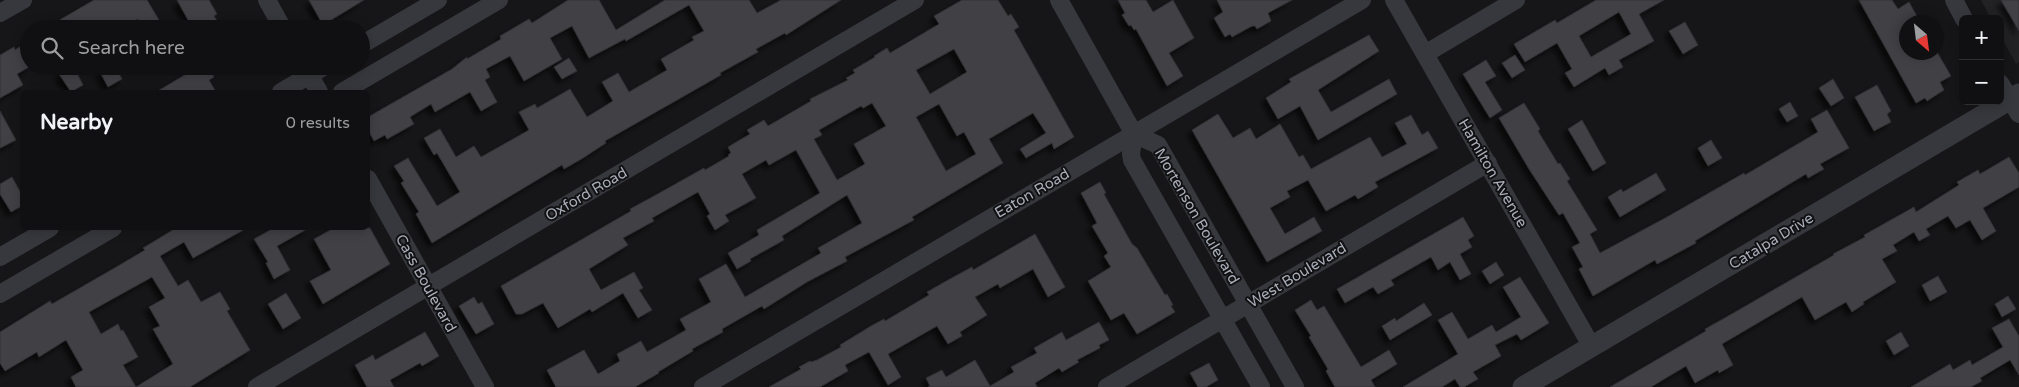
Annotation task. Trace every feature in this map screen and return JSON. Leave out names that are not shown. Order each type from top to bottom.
[{"type":"street","points":[[0,14],[23,0]]},
{"type":"street","points":[[267,0],[278,20]]},
{"type":"street","points":[[370,40],[438,0]]},
{"type":"street","points":[[345,90],[499,0]]},
{"type":"street","name":"Oxford Road","points":[[257,387],[915,0]]},
{"type":"street","points":[[1060,0],[1134,134]]},
{"type":"street","name":"Eaton Road","points":[[703,387],[1362,0]]},
{"type":"street","name":"Hamilton Avenue","points":[[1394,0],[1592,347]]},
{"type":"street","points":[[1425,54],[1516,0]]},
{"type":"street","points":[[1954,0],[1962,15]]},
{"type":"street","points":[[283,90],[302,75]]},
{"type":"street","points":[[309,75],[318,90]]},
{"type":"street","name":"Catalpa Drive","points":[[1523,387],[2012,98]]},
{"type":"street","name":"Mortenson Boulevard","points":[[1261,387],[1132,160],[1134,134],[1158,145],[1295,387]]},
{"type":"street","name":"West Boulevard","points":[[1107,387],[1488,163]]},
{"type":"street","name":"Cass Boulevard","points":[[370,183],[485,387]]},
{"type":"street","points":[[0,257],[47,230]]},
{"type":"street","points":[[0,294],[110,230]]},
{"type":"shaded area","points":[[1981,0],[2019,0],[2019,62],[2016,64],[2004,42],[2004,15],[1989,15]]},
{"type":"building","points":[[94,0],[147,0],[159,20],[138,19],[60,20]]},
{"type":"building","points":[[177,0],[209,0],[217,14],[214,16],[217,20],[188,20]]},
{"type":"building","points":[[309,0],[364,0],[331,20],[320,20]]},
{"type":"building","points":[[568,0],[599,0],[616,30],[665,0],[749,0],[757,13],[781,0],[841,0],[786,35],[785,33],[756,49],[758,52],[720,73],[721,75],[605,141],[606,143],[583,158],[564,169],[562,165],[432,243],[416,214],[419,212],[401,183],[404,181],[394,166],[408,158],[437,206],[460,192],[437,153],[434,155],[424,138],[440,129],[456,157],[474,146],[481,157],[529,130],[519,112],[535,104],[537,108],[570,89],[587,117],[613,101],[602,82],[618,73],[629,92],[667,70],[661,59],[694,40],[692,37],[704,31],[689,5],[626,41],[625,39],[589,58],[572,26],[550,38],[562,59],[524,81],[510,56],[486,69],[490,77],[485,80],[497,102],[481,111],[470,92],[435,112],[431,104],[410,117],[414,124],[387,139],[385,135],[374,141],[370,134],[370,116],[452,69],[467,57],[467,59],[501,39],[500,36],[529,19],[532,23]]},
{"type":"building","points":[[962,0],[998,0],[1008,16],[1011,14],[1019,27],[1014,30],[1074,137],[1054,149],[1052,143],[1026,158],[1020,149],[1046,133],[1033,113],[989,139],[1003,163],[912,217],[914,220],[845,257],[847,261],[807,282],[764,309],[762,306],[722,329],[723,332],[692,349],[693,351],[635,387],[556,387],[547,370],[584,350],[598,374],[620,361],[617,354],[641,341],[647,352],[686,330],[680,319],[711,302],[699,279],[726,264],[745,297],[821,253],[818,248],[862,223],[847,195],[782,236],[784,240],[750,259],[751,261],[737,269],[728,253],[759,235],[757,230],[820,193],[796,150],[769,165],[766,160],[742,174],[756,198],[725,215],[729,221],[715,230],[707,216],[710,214],[698,192],[652,218],[654,221],[623,238],[628,245],[589,269],[601,290],[634,272],[643,288],[639,290],[652,310],[638,318],[623,293],[592,312],[590,309],[558,328],[543,303],[522,314],[516,314],[501,286],[631,211],[630,209],[729,156],[731,153],[728,147],[750,134],[747,130],[764,120],[768,126],[811,101],[810,99],[848,80],[846,78],[855,73],[853,70],[887,48],[890,53],[939,24],[934,16]],"holes":[[[954,49],[967,72],[930,94],[916,70]],[[872,103],[886,126],[854,144],[865,164],[837,180],[814,139],[822,135],[819,130],[861,106],[863,108]],[[939,104],[957,136],[964,132],[976,154],[946,171],[916,117]]]},
{"type":"building","points":[[1118,0],[1146,0],[1153,12],[1173,0],[1194,38],[1169,53],[1183,76],[1167,86],[1136,29],[1134,30],[1131,25],[1129,26],[1122,15],[1125,13]]},
{"type":"building","points":[[1217,0],[1292,0],[1268,13],[1271,21],[1257,29],[1255,26],[1252,26],[1232,37],[1230,34],[1225,37],[1214,18],[1223,12]]},
{"type":"building","points":[[1596,0],[1664,0],[1639,14],[1654,41],[1619,60],[1623,67],[1609,75],[1605,68],[1574,87],[1565,73],[1572,69],[1557,43],[1525,62],[1514,44],[1555,20],[1557,23]],"holes":[[[1619,12],[1631,34],[1591,57],[1579,36]]]},
{"type":"building","points":[[1859,0],[1892,0],[1898,9],[1909,2],[1916,15],[1899,15],[1899,60],[1942,60],[1951,76],[1940,82],[1944,90],[1927,101],[1925,98],[1916,103]]},
{"type":"building","points":[[2001,0],[2019,0],[2019,31]]},
{"type":"building","points":[[1685,22],[1698,45],[1683,54],[1669,31]]},
{"type":"building","points":[[1369,35],[1379,51],[1318,90],[1331,112],[1389,79],[1397,94],[1318,140],[1300,106],[1278,119],[1266,98],[1291,82],[1289,79]]},
{"type":"building","points":[[14,47],[15,50],[20,47],[20,72],[17,74],[23,85],[0,98],[0,55]]},
{"type":"building","points":[[1515,55],[1525,70],[1512,78],[1502,63]]},
{"type":"building","points":[[569,58],[577,71],[562,79],[554,67]]},
{"type":"building","points":[[1486,60],[1496,76],[1485,82],[1502,110],[1490,118],[1463,74]]},
{"type":"building","points":[[60,75],[78,75],[83,85],[74,90],[70,90]]},
{"type":"building","points":[[102,75],[120,75],[122,79],[108,87]]},
{"type":"building","points":[[185,75],[213,75],[214,77],[209,80],[215,90],[159,90]]},
{"type":"building","points":[[1833,79],[1844,98],[1831,106],[1819,88]]},
{"type":"building","points":[[1877,85],[1891,111],[1887,114],[1891,122],[1874,131],[1855,97]]},
{"type":"building","points":[[1790,102],[1798,116],[1787,122],[1779,109]]},
{"type":"building","points":[[1524,103],[1540,129],[1538,131],[1558,164],[1560,163],[1570,179],[1567,181],[1597,230],[1590,234],[1600,253],[1744,173],[1745,175],[1818,132],[1811,119],[1827,110],[1849,148],[1820,164],[1824,169],[1808,178],[1806,174],[1695,241],[1696,243],[1657,264],[1655,260],[1593,296],[1579,269],[1583,267],[1572,247],[1580,243],[1563,213],[1559,215],[1529,169],[1499,118]]},
{"type":"building","points":[[0,111],[16,140],[0,148]]},
{"type":"building","points":[[1218,114],[1233,138],[1250,128],[1256,139],[1280,124],[1299,157],[1303,155],[1311,169],[1370,137],[1382,157],[1407,144],[1395,123],[1411,115],[1422,135],[1428,131],[1438,148],[1375,182],[1378,187],[1358,199],[1355,195],[1326,211],[1308,180],[1287,191],[1290,197],[1270,208],[1285,234],[1314,217],[1322,231],[1267,262],[1192,130]]},
{"type":"building","points":[[1582,120],[1606,163],[1593,171],[1568,129]]},
{"type":"building","points":[[1711,140],[1722,158],[1708,166],[1698,148]]},
{"type":"building","points":[[2009,157],[2019,173],[2019,187],[1983,208],[1996,231],[1982,240],[1970,220],[1956,228],[1948,216],[1926,229],[1930,235],[1919,241],[1914,232],[1893,245],[1897,251],[1882,259],[1896,282],[1863,302],[1864,304],[1852,312],[1846,302],[1815,320],[1802,297],[1722,344],[1733,365],[1719,373],[1718,370],[1695,383],[1686,366],[1651,387],[1610,387],[1706,331],[1705,329],[1865,237],[1864,235],[1914,207],[1916,212],[1959,185],[1957,182],[1978,170],[1980,174]]},
{"type":"building","points":[[1656,173],[1666,190],[1620,217],[1608,197],[1621,189],[1623,192]]},
{"type":"building","points":[[12,177],[20,191],[20,207],[11,212],[0,194],[0,184]]},
{"type":"building","points":[[1100,182],[1106,193],[1104,194],[1132,244],[1137,248],[1165,295],[1167,294],[1175,312],[1137,334],[1124,313],[1111,320],[1088,281],[1111,267],[1104,256],[1108,253],[1092,226],[1097,223],[1081,193]]},
{"type":"building","points":[[1463,217],[1474,236],[1468,240],[1472,247],[1460,254],[1471,274],[1460,280],[1450,262],[1438,270],[1431,257],[1391,280],[1394,285],[1378,294],[1373,287],[1345,303],[1337,289]]},
{"type":"building","points":[[370,228],[390,264],[323,304],[310,281],[331,270],[314,239],[330,230],[370,230]]},
{"type":"building","points":[[173,230],[243,230],[193,258],[184,242],[160,256],[178,286],[188,280],[201,302],[220,292],[230,309],[227,311],[250,350],[190,387],[136,387],[76,387],[71,377],[83,370],[66,340],[39,357],[37,352],[5,371],[0,363],[0,332],[50,301],[52,304],[145,250],[143,248]],"holes":[[[152,277],[165,298],[149,307],[160,326],[153,329],[173,364],[136,387],[123,365],[138,357],[123,330],[121,331],[118,324],[101,334],[89,312]]]},
{"type":"building","points":[[270,230],[305,230],[277,246],[290,270],[274,279],[266,263],[268,262],[254,239]]},
{"type":"building","points":[[1035,234],[1065,287],[1048,297],[1033,269],[1000,288],[998,284],[975,297],[987,315],[960,332],[962,336],[948,344],[937,326],[888,354],[901,377],[888,385],[869,352],[845,365],[848,371],[820,387],[769,387],[801,369],[799,367],[841,347],[840,345],[871,326],[884,319],[885,321],[929,295],[927,292],[972,267],[973,270]]},
{"type":"building","points":[[1496,262],[1504,275],[1490,284],[1482,271]]},
{"type":"building","points":[[1938,276],[1947,292],[1930,301],[1922,285]]},
{"type":"building","points":[[1520,277],[1549,323],[1521,340],[1517,334],[1495,345],[1501,356],[1473,372],[1478,379],[1464,387],[1460,387],[1455,379],[1442,387],[1403,387],[1458,354],[1438,320],[1452,312],[1468,339],[1492,325],[1496,332],[1521,317],[1503,287]]},
{"type":"building","points":[[286,293],[301,318],[283,329],[268,304]]},
{"type":"building","points":[[2008,296],[2016,309],[2002,317],[1995,304]]},
{"type":"building","points":[[474,297],[478,304],[482,302],[494,324],[476,334],[459,306]]},
{"type":"building","points":[[1311,300],[1317,310],[1324,306],[1361,367],[1389,350],[1397,364],[1371,380],[1375,387],[1335,387],[1326,371],[1328,369],[1309,337],[1311,336],[1295,310]]},
{"type":"building","points":[[1424,303],[1432,315],[1390,340],[1382,326],[1395,318],[1396,321]]},
{"type":"building","points":[[2009,319],[2019,336],[2019,375],[2010,360],[1980,378],[1982,381],[1971,387],[1911,387],[1950,364],[1953,370],[1970,360],[1972,365],[2003,347],[1992,328]]},
{"type":"building","points":[[1099,322],[1109,340],[1099,345],[1100,348],[1077,360],[1079,362],[1062,372],[1059,368],[1035,383],[1037,387],[928,387],[930,386],[926,378],[942,370],[946,377],[975,360],[990,386],[1014,372],[1011,367],[1037,353],[1034,348],[1062,332],[1066,340]]},
{"type":"building","points":[[425,332],[439,356],[422,366],[420,363],[390,380],[394,387],[367,387],[355,365],[373,355],[375,360]]},
{"type":"building","points":[[1901,332],[1909,346],[1894,355],[1886,341]]},
{"type":"building","points":[[1209,363],[1218,380],[1206,387],[1198,387],[1190,373]]}]
